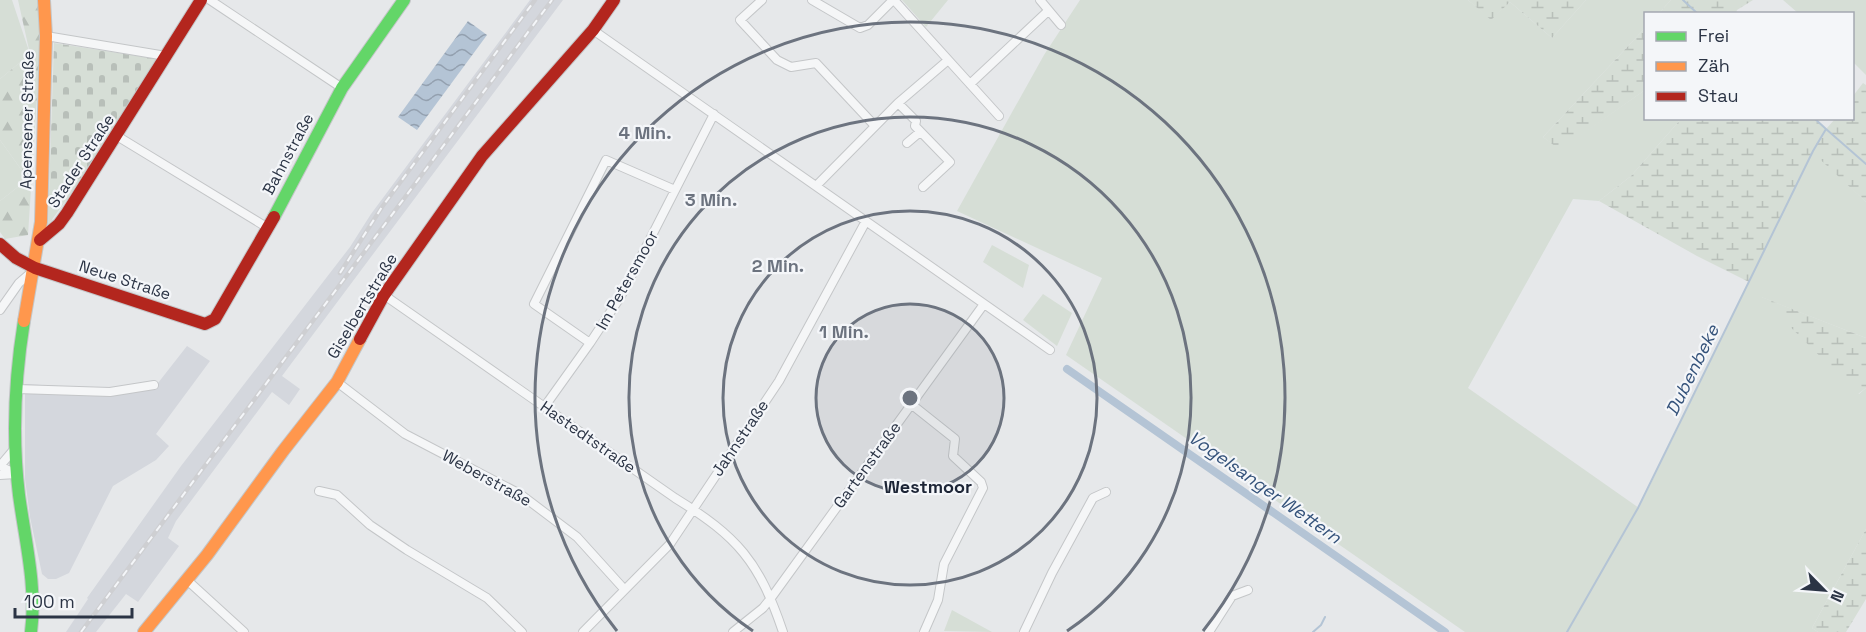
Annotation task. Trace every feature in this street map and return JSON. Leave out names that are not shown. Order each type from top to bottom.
[{"type":"street","name":"Apensener Straße","points":[[40,240],[46,36],[44,0]]},
{"type":"street","name":"Stader Straße","points":[[40,240],[63,219],[201,0]]},
{"type":"street","points":[[210,0],[342,88]]},
{"type":"street","name":"Bahnstraße","points":[[205,324],[215,319],[268,228],[342,88],[404,0]]},
{"type":"street","name":"Giselbertstraße","points":[[144,632],[187,580],[337,382],[384,296],[482,156],[592,30],[614,0]]},
{"type":"street","points":[[762,0],[740,20],[777,60],[791,67],[816,63],[875,126]]},
{"type":"street","points":[[812,0],[860,28],[868,25],[894,0],[999,116]]},
{"type":"street","points":[[1040,0],[1061,25]]},
{"type":"street","points":[[970,84],[1048,11]]},
{"type":"street","points":[[592,30],[1050,351]]},
{"type":"street","points":[[46,36],[166,56]]},
{"type":"street","points":[[816,186],[898,103],[947,61]]},
{"type":"street","points":[[898,103],[916,121],[915,126],[920,132],[950,162],[922,187]]},
{"type":"street","name":"Im Petersmoor","points":[[545,406],[621,296],[714,114]]},
{"type":"street","points":[[907,143],[920,132]]},
{"type":"street","points":[[117,136],[268,228]]},
{"type":"street","points":[[590,343],[534,304],[606,160],[675,190]]},
{"type":"street","name":"Jahnstraße","points":[[583,632],[670,544],[779,381],[866,221]]},
{"type":"street","points":[[31,632],[33,618],[31,577],[15,447],[22,334],[40,240]]},
{"type":"street","points":[[0,244],[34,270]]},
{"type":"street","points":[[0,310],[18,283],[34,270]]},
{"type":"street","name":"Neue Straße","points":[[34,270],[48,272],[205,324]]},
{"type":"street","name":"Hastedtstraße","points":[[384,296],[709,519],[742,550],[761,577],[771,598]]},
{"type":"street","name":"Gartenstraße","points":[[733,632],[763,608],[771,598],[984,304]]},
{"type":"street","name":"Weberstraße","points":[[337,382],[405,434],[520,494],[537,506],[577,537],[624,589]]},
{"type":"street","points":[[17,389],[110,392],[154,385]]},
{"type":"street","points":[[911,404],[955,439],[953,456],[981,482],[983,488],[944,564],[938,600],[924,632]]},
{"type":"street","points":[[15,447],[0,466],[17,474]]},
{"type":"street","points":[[0,476],[17,474]]},
{"type":"street","points":[[319,491],[337,495],[370,525],[406,550],[487,598],[522,632]]},
{"type":"street","points":[[1024,632],[1052,573],[1093,498],[1106,492]]},
{"type":"street","points":[[187,580],[244,632]]},
{"type":"street","points":[[1209,632],[1232,596],[1248,590]]},
{"type":"street","points":[[771,598],[783,632]]},
{"type":"street","points":[[23,632],[31,600]]},
{"type":"shaded area","points":[[530,0],[563,0],[282,376],[300,389],[289,405],[272,392],[176,521],[168,538],[179,546],[138,602],[126,594],[96,632],[66,632],[87,598],[181,466],[350,247],[371,214]]},
{"type":"shaded area","points":[[187,346],[210,361],[156,434],[169,446],[156,460],[113,486],[69,573],[56,579],[48,579],[42,574],[25,479],[25,384],[109,389],[158,383]]},
{"type":"green space","points":[[0,0],[12,0],[30,54],[0,79]]},
{"type":"green space","points":[[18,0],[39,0],[40,50],[28,235],[5,239],[0,232],[0,201],[28,179],[0,140],[0,79],[30,54]]},
{"type":"green space","points":[[902,0],[948,0],[926,27]]},
{"type":"green space","points":[[1080,0],[1468,0],[1491,19],[1510,2],[1552,38],[1586,0],[1671,0],[1660,12],[1644,12],[1644,29],[1543,137],[1560,149],[1644,91],[1644,120],[1680,120],[1631,176],[1599,201],[1573,199],[1468,388],[1639,508],[1813,151],[1866,202],[1866,338],[1761,297],[1859,394],[1866,388],[1866,529],[1812,628],[1818,632],[1465,632],[1066,355],[1102,278],[957,211],[1044,55]]},
{"type":"green space","points":[[1468,0],[1586,0],[1552,38],[1510,2],[1491,20]]},
{"type":"green space","points":[[1671,0],[1753,0],[1736,12],[1660,12]]},
{"type":"green space","points":[[1783,0],[1866,0],[1866,75],[1854,63],[1854,12],[1797,12]]},
{"type":"green space","points":[[1644,29],[1644,91],[1560,150],[1543,137]]},
{"type":"green space","points":[[54,43],[157,59],[68,198],[48,225]]},
{"type":"green space","points":[[1863,83],[1866,85],[1866,202],[1812,152],[1749,282],[1697,256],[1599,201],[1631,176],[1680,120],[1815,120],[1826,129],[1834,120],[1854,120],[1854,95]]},
{"type":"green space","points":[[0,140],[28,179],[0,201]]},
{"type":"green space","points":[[992,245],[1029,265],[1023,288],[983,262]]},
{"type":"green space","points":[[1043,294],[1072,313],[1057,346],[1023,320]]},
{"type":"green space","points":[[1759,296],[1866,338],[1866,388],[1858,394]]},
{"type":"green space","points":[[1866,529],[1866,599],[1846,632],[1818,632],[1812,628]]},
{"type":"green space","points":[[952,610],[992,632],[944,631]]},
{"type":"water","points":[[468,21],[487,35],[417,130],[398,117]]},
{"type":"waterway","name":"Dubenbeke","points":[[1683,0],[1696,12]]},
{"type":"waterway","name":"Dubenbeke","points":[[1567,632],[1638,508],[1813,151],[1826,129],[1816,120]]},
{"type":"waterway","points":[[1826,129],[1866,164]]},
{"type":"waterway","name":"Vogelsanger Wettern","points":[[1067,369],[1445,632]]},
{"type":"waterway","points":[[1313,632],[1321,625],[1325,617]]},
{"type":"railway","points":[[340,273],[382,207],[535,0]]},
{"type":"railway","points":[[81,632],[552,0]]},
{"type":"traffic: fast","points":[[274,217],[342,88],[404,0]]},
{"type":"traffic: fast","points":[[24,321],[18,364],[15,430],[19,495],[31,581],[31,632]]},
{"type":"traffic: slow","points":[[24,321],[41,222],[46,36],[44,0]]},
{"type":"traffic: slow","points":[[144,632],[207,555],[337,382],[360,339]]},
{"type":"traffic: jam","points":[[40,240],[59,224],[67,213],[201,0]]},
{"type":"traffic: jam","points":[[360,339],[384,295],[482,156],[593,30],[614,0]]},
{"type":"traffic: jam","points":[[0,244],[16,258],[35,268],[205,324],[215,319],[274,217]]},
{"type":"district","name":"Westmoor","points":[[928,486]]}]
